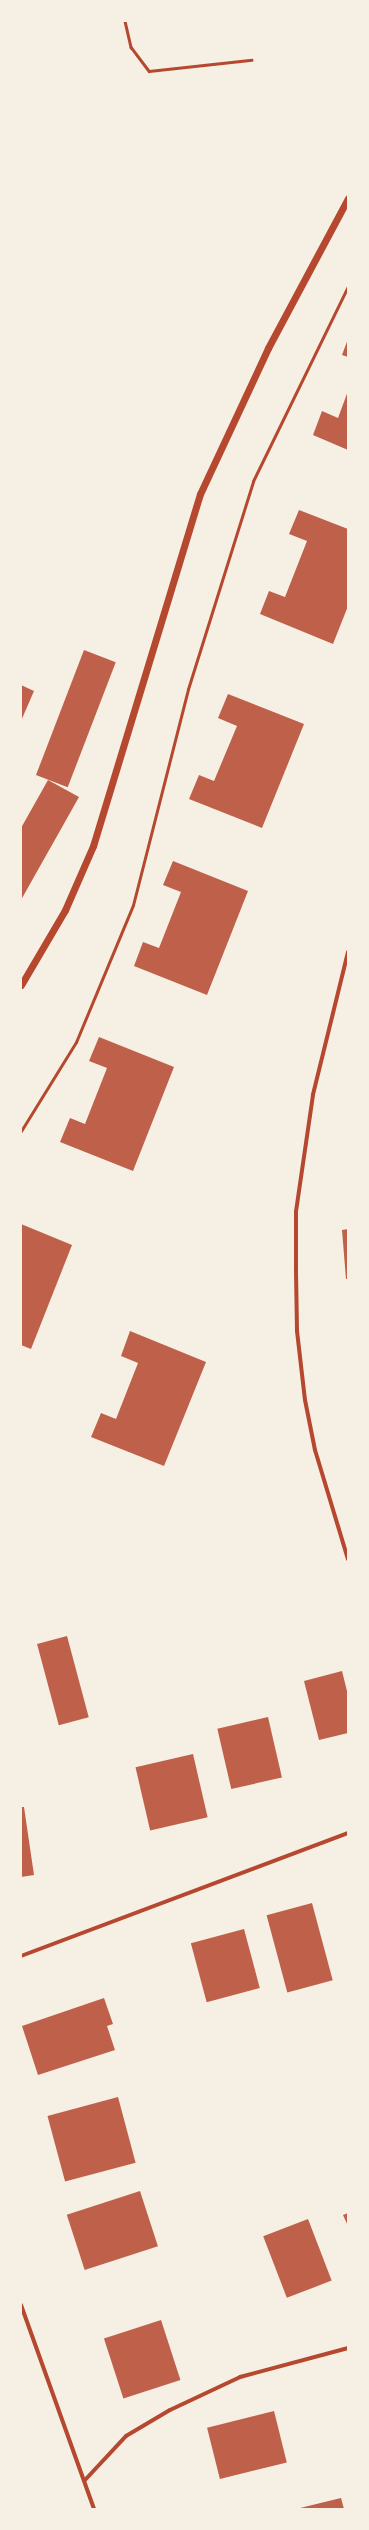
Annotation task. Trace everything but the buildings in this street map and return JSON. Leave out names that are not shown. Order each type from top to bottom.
[{"type":"street","points":[[21,985],[65,910],[93,846],[200,494],[268,348],[348,198]]},
{"type":"street","points":[[348,952],[313,1095],[296,1212],[297,1331],[305,1400],[315,1450],[348,1559]]},
{"type":"street","points":[[21,1956],[348,1833]]},
{"type":"street","points":[[21,2305],[86,2480],[94,2509]]},
{"type":"street","points":[[86,2480],[126,2436],[170,2410],[240,2377],[348,2348]]},
{"type":"lane","points":[[21,1131],[76,1042],[133,905],[188,689],[253,481],[348,286]]},
{"type":"path","points":[[125,21],[130,47],[149,71],[251,60]]}]
